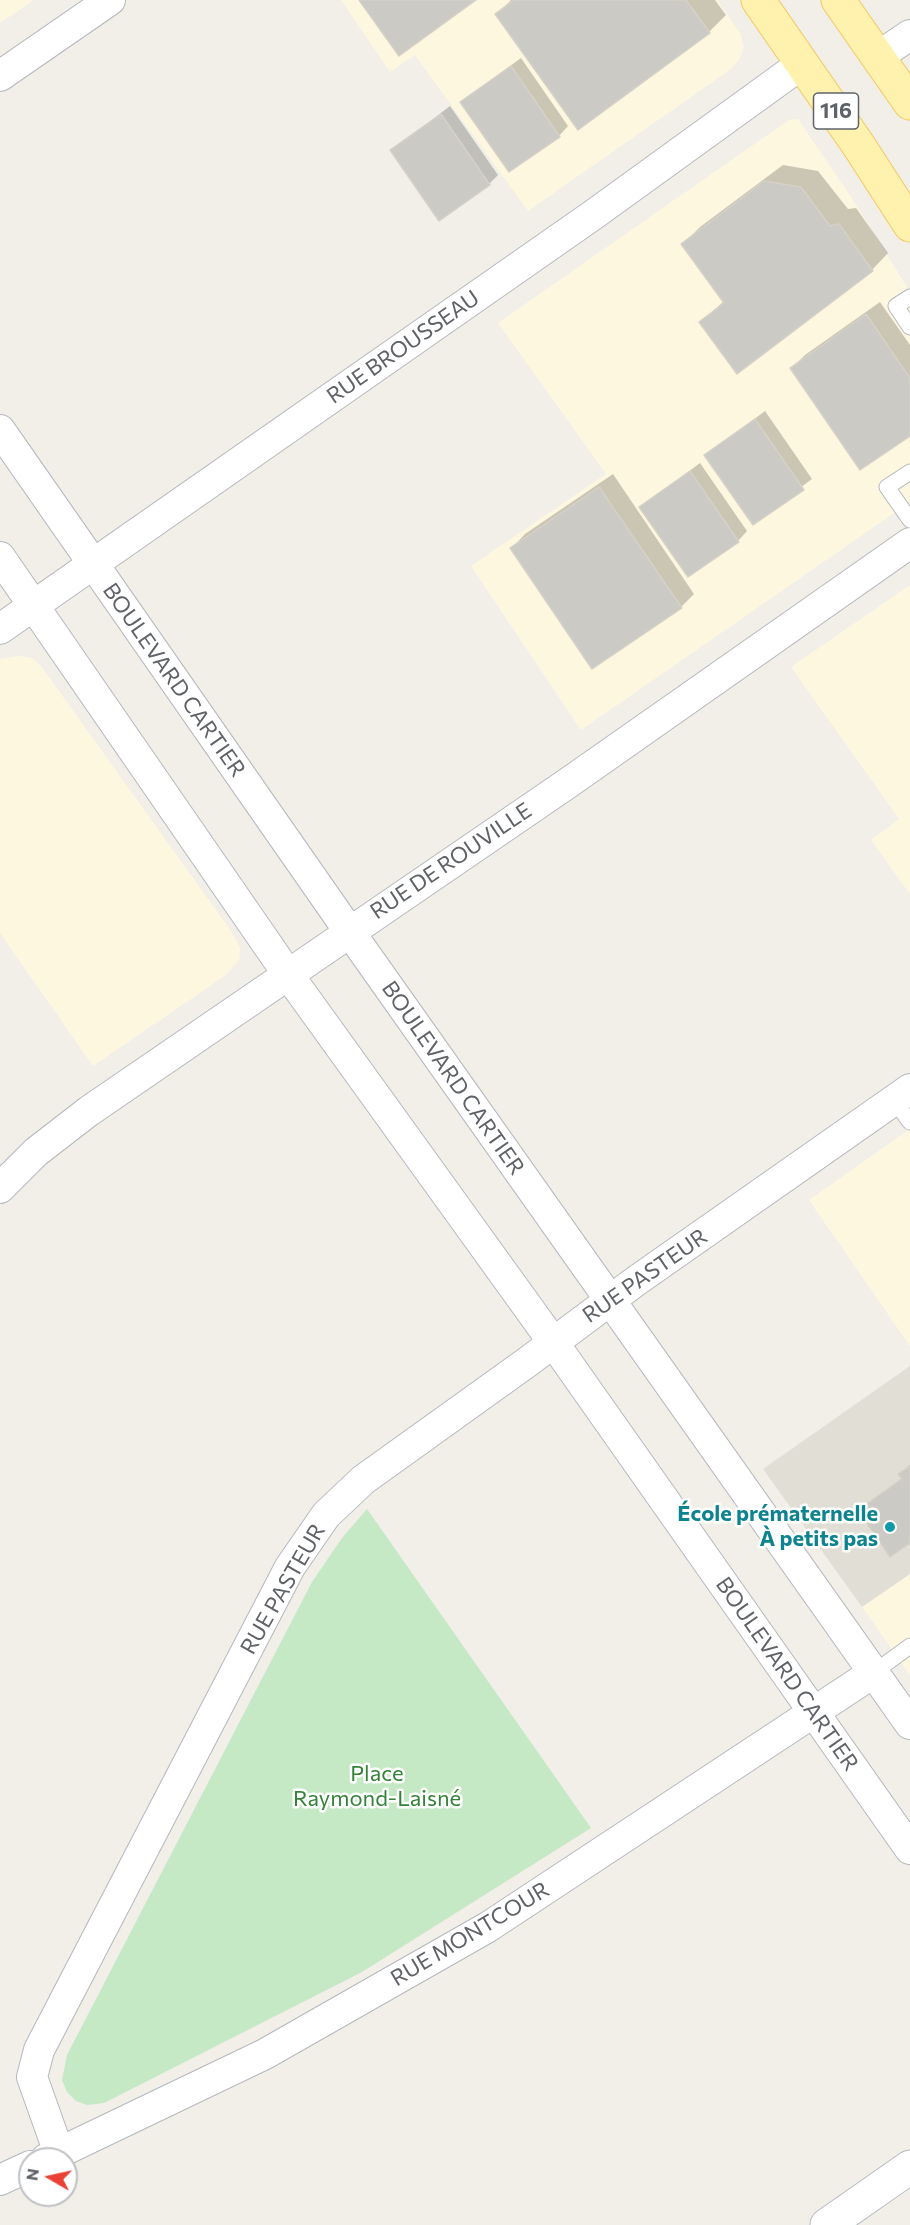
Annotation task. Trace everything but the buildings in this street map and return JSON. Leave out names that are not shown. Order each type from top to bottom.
[{"type":"main road","name":"116","points":[[758,0],[803,63],[910,225]]},
{"type":"main road","points":[[838,0],[910,103]]},
{"type":"main road","points":[[827,2225],[910,2167]]},
{"type":"street","points":[[0,76],[110,0]]},
{"type":"street","points":[[879,56],[910,34]]},
{"type":"street","name":"RUE BROUSSEAU","points":[[0,629],[593,215],[803,63]]},
{"type":"street","name":"BOULEVARD CARTIER","points":[[0,430],[349,931],[910,1724]]},
{"type":"street","name":"RUE DE ROUVILLE","points":[[0,1188],[62,1131],[287,973],[568,783],[910,543]]},
{"type":"street","name":"BOULEVARD CARTIER","points":[[0,557],[287,973],[553,1342],[910,1849]]},
{"type":"street","name":"RUE PASTEUR","points":[[51,2147],[32,2077],[39,2050],[290,1567],[326,1515],[363,1479],[609,1300],[905,1104]]},
{"type":"street","name":"RUE MONTCOUR","points":[[72,2147],[265,2054],[488,1927],[873,1673]]},
{"type":"street","points":[[0,2180],[18,2172]]},
{"type":"lane","points":[[910,297],[896,306],[910,327]]},
{"type":"lane","points":[[910,471],[887,487],[910,520]]},
{"type":"lane","points":[[873,1673],[910,1646]]},
{"type":"shaded area","points":[[0,0],[34,0],[0,23]]},
{"type":"shaded area","points":[[341,0],[717,0],[740,33],[744,47],[739,60],[731,69],[528,211],[415,55],[390,72]]},
{"type":"shaded area","points":[[798,119],[857,206],[910,292],[910,502],[581,730],[471,566],[606,474],[498,323],[789,120]]},
{"type":"shaded area","points":[[910,585],[910,894],[871,840],[899,819],[791,667]]},
{"type":"shaded area","points":[[19,656],[32,658],[41,666],[231,931],[240,948],[239,960],[226,975],[93,1066],[0,933],[0,659]]},
{"type":"shaded area","points":[[910,1129],[910,1346],[809,1200]]},
{"type":"shaded area","points":[[910,1366],[910,1574],[862,1607],[763,1469]]},
{"type":"shaded area","points":[[910,1574],[910,1675],[862,1607]]},
{"type":"green space","name":"Place Raymond-Laisné","points":[[367,1509],[591,1828],[362,1972],[104,2103],[87,2105],[76,2101],[67,2092],[62,2080],[67,2055],[312,1582],[342,1538]]},
{"type":"place","name":"École prématernelle À petits pas","points":[[890,1527]]}]
